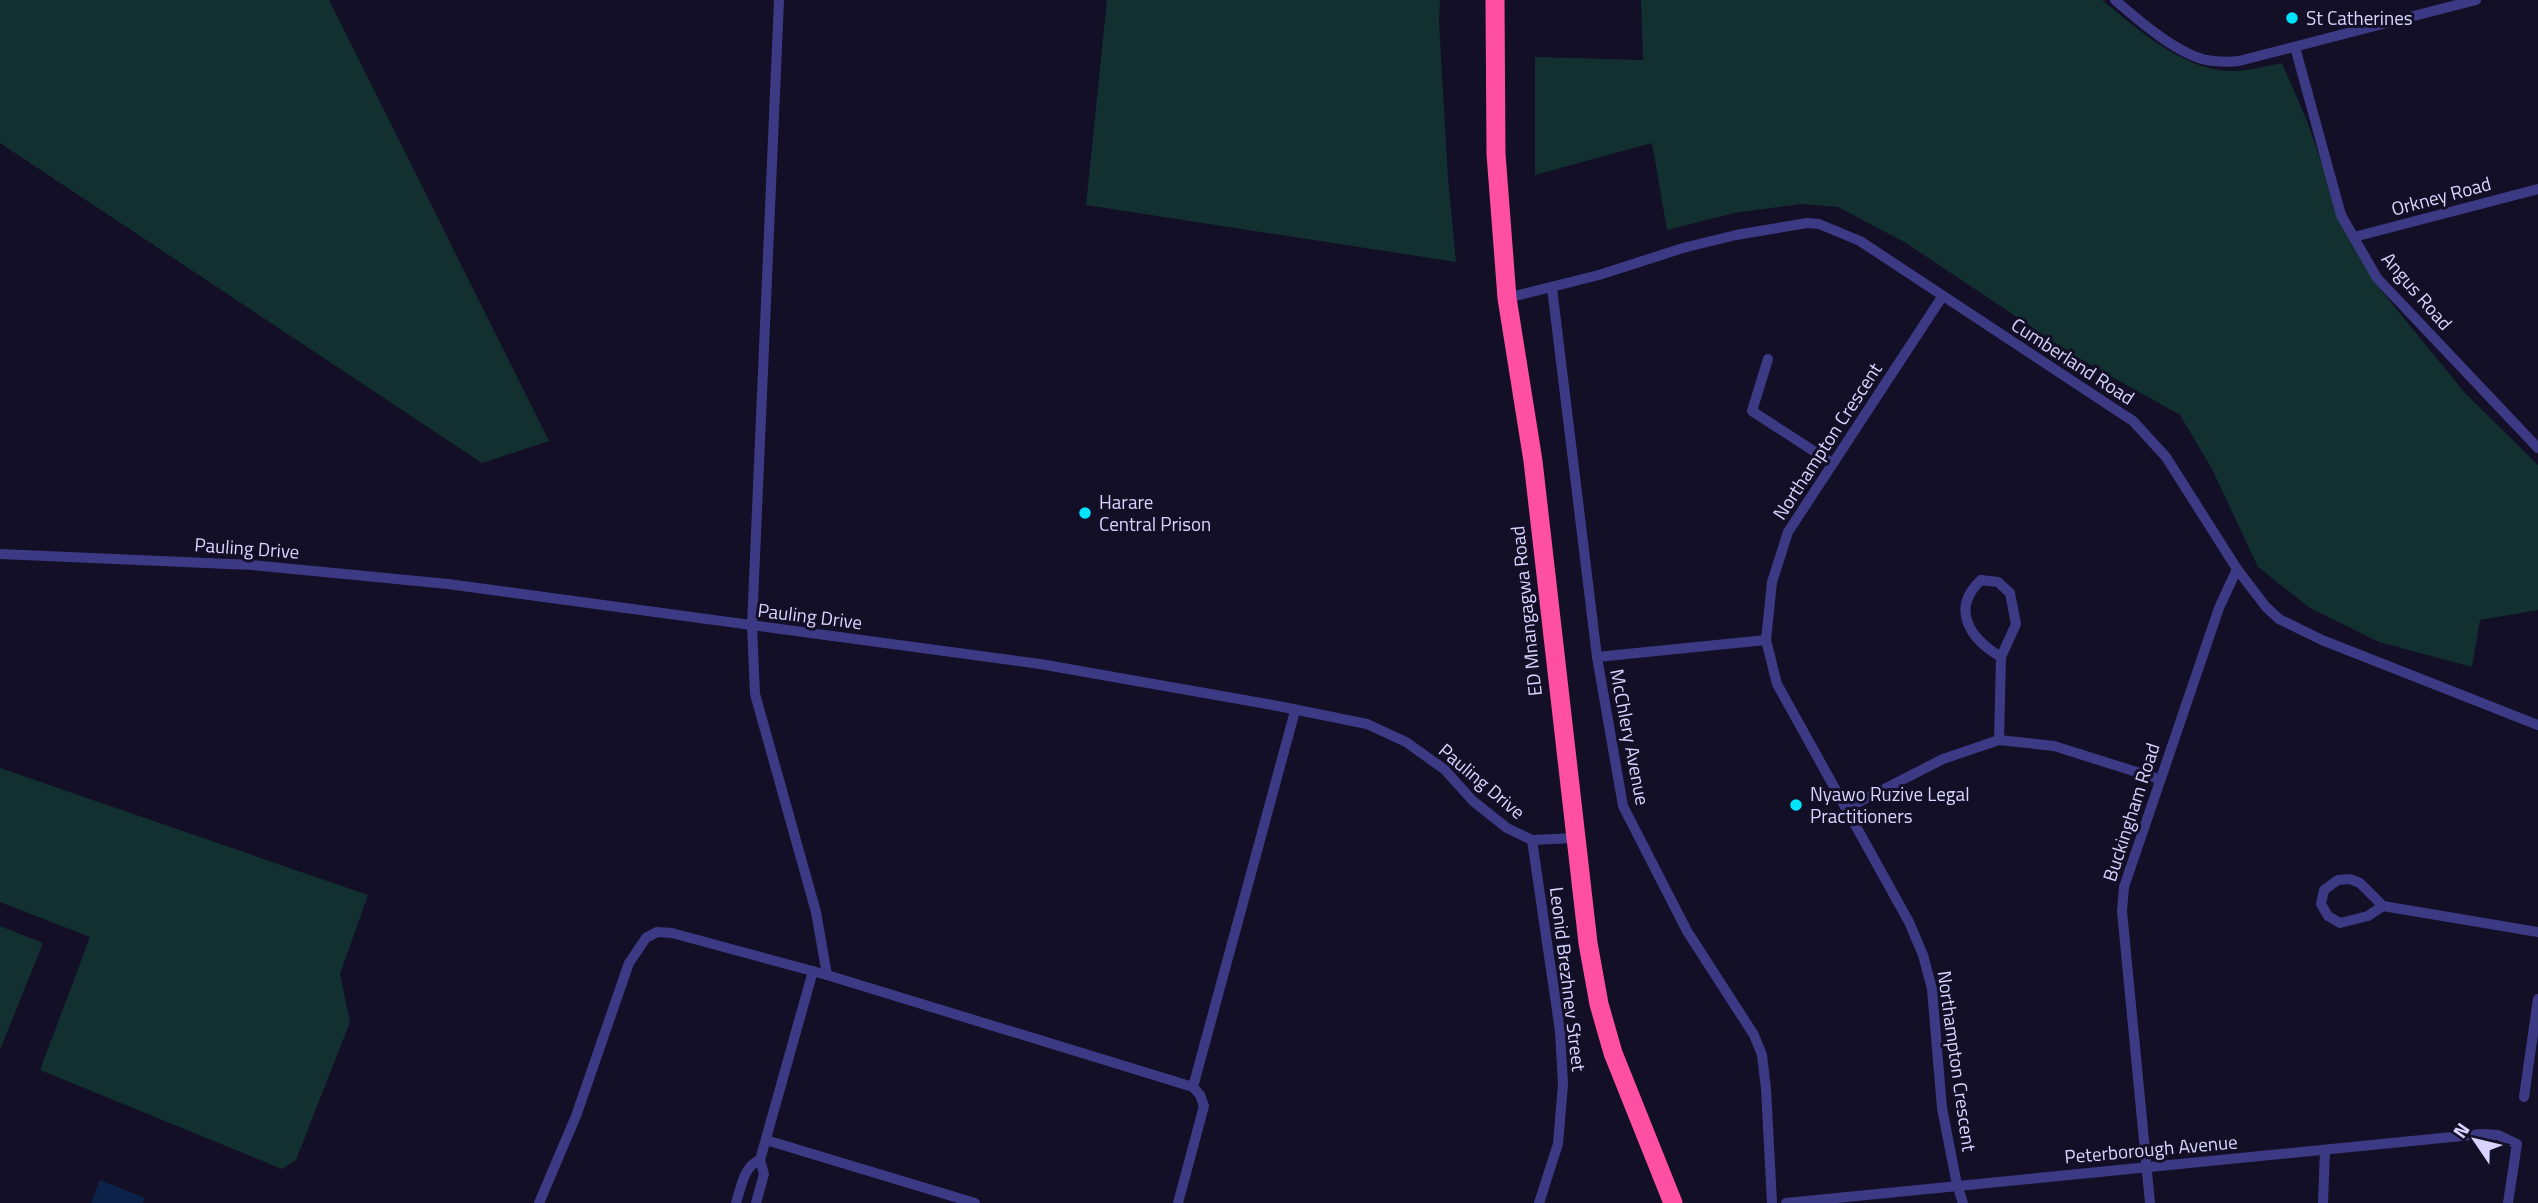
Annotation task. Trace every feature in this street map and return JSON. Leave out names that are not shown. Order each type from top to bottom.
[{"type":"highway","name":"ED Mnangagwa Road","points":[[1495,0],[1496,154],[1507,298],[1533,461],[1574,838],[1599,1004],[1631,1101],[1672,1203]]},
{"type":"street","points":[[779,0],[752,626],[755,694],[816,912],[827,975]]},
{"type":"street","points":[[2115,0],[2144,26],[2189,53],[2205,60],[2239,61],[2476,0]]},
{"type":"street","name":"Angus Road","points":[[2295,47],[2342,215],[2377,278],[2538,448]]},
{"type":"street","name":"Orkney Road","points":[[2354,237],[2538,189]]},
{"type":"street","name":"Cumberland Road","points":[[1507,298],[1552,288],[1683,248],[1736,235],[1807,223],[1819,224],[1860,240],[1942,297],[2114,407],[2141,429],[2166,457],[2236,569],[2279,619],[2301,632],[2538,725]]},
{"type":"street","name":"McChlery Avenue","points":[[1552,288],[1597,657],[1623,806],[1687,931],[1754,1035],[1762,1055],[1772,1203]]},
{"type":"street","name":"Northampton Crescent","points":[[1942,297],[1788,532],[1772,582],[1766,640],[1777,684],[1909,922],[1923,955],[1933,989],[1942,1108],[1963,1203]]},
{"type":"street","points":[[1768,359],[1752,411],[1832,463]]},
{"type":"street","name":"Pauling Drive","points":[[0,554],[265,566],[448,584],[1040,664],[1367,724],[1406,742],[1444,769],[1473,801],[1507,828],[1532,840],[1574,838]]},
{"type":"street","name":"Buckingham Road","points":[[2150,1203],[2122,911],[2124,887],[2219,608],[2236,569]]},
{"type":"street","points":[[1999,740],[2001,657],[2016,624],[2010,593],[1998,582],[1981,580],[1970,591],[1965,607],[1967,620],[1975,636],[1987,649],[2001,657]]},
{"type":"street","points":[[1597,657],[1766,640]]},
{"type":"street","points":[[1193,1087],[1295,711]]},
{"type":"street","points":[[1847,808],[1943,760],[1999,740],[2054,746],[2159,779]]},
{"type":"street","name":"Leonid Brezhnev Street","points":[[1532,840],[1560,1031],[1563,1084],[1558,1144],[1538,1203]]},
{"type":"street","points":[[2384,906],[2368,916],[2340,923],[2328,916],[2321,904],[2324,890],[2338,880],[2350,879],[2360,883],[2384,906],[2538,932]]},
{"type":"street","points":[[539,1203],[576,1116],[629,963],[646,938],[657,932],[672,933],[827,975],[1193,1087],[1204,1106],[1178,1203]]},
{"type":"street","points":[[756,1203],[764,1174],[760,1160],[813,971]]},
{"type":"street","points":[[2524,1097],[2538,999]]},
{"type":"street","name":"Peterborough Avenue","points":[[1786,1203],[2482,1134],[2498,1135],[2517,1143],[2508,1203]]},
{"type":"street","points":[[766,1140],[975,1203]]},
{"type":"street","points":[[2323,1203],[2325,1150]]},
{"type":"street","points":[[736,1203],[745,1175],[754,1162],[760,1160]]},
{"type":"green space","points":[[0,0],[329,0],[549,441],[482,463],[0,143]]},
{"type":"green space","points":[[1107,0],[1440,0],[1448,178],[1456,262],[1086,205]]},
{"type":"green space","points":[[1641,0],[2102,0],[2160,45],[2193,63],[2235,71],[2282,63],[2307,121],[2340,216],[2377,285],[2464,392],[2538,465],[2538,610],[2480,620],[2472,667],[2379,642],[2310,608],[2258,567],[2212,469],[2180,415],[2075,356],[1906,243],[1838,207],[1801,204],[1734,213],[1667,230],[1652,143],[1535,175],[1535,57],[1643,60]]},
{"type":"green space","points":[[0,768],[368,895],[340,974],[350,1022],[296,1160],[282,1169],[40,1070],[90,937],[0,902]]},
{"type":"green space","points":[[0,926],[43,943],[0,1050]]},
{"type":"water","points":[[100,1180],[145,1198],[143,1203],[91,1203]]},
{"type":"place","name":"St Catherines","points":[[2292,18]]},
{"type":"place","name":"Harare Central Prison","points":[[1085,513]]},
{"type":"place","name":"Nyawo Ruzive Legal Practitioners","points":[[1796,805]]}]
